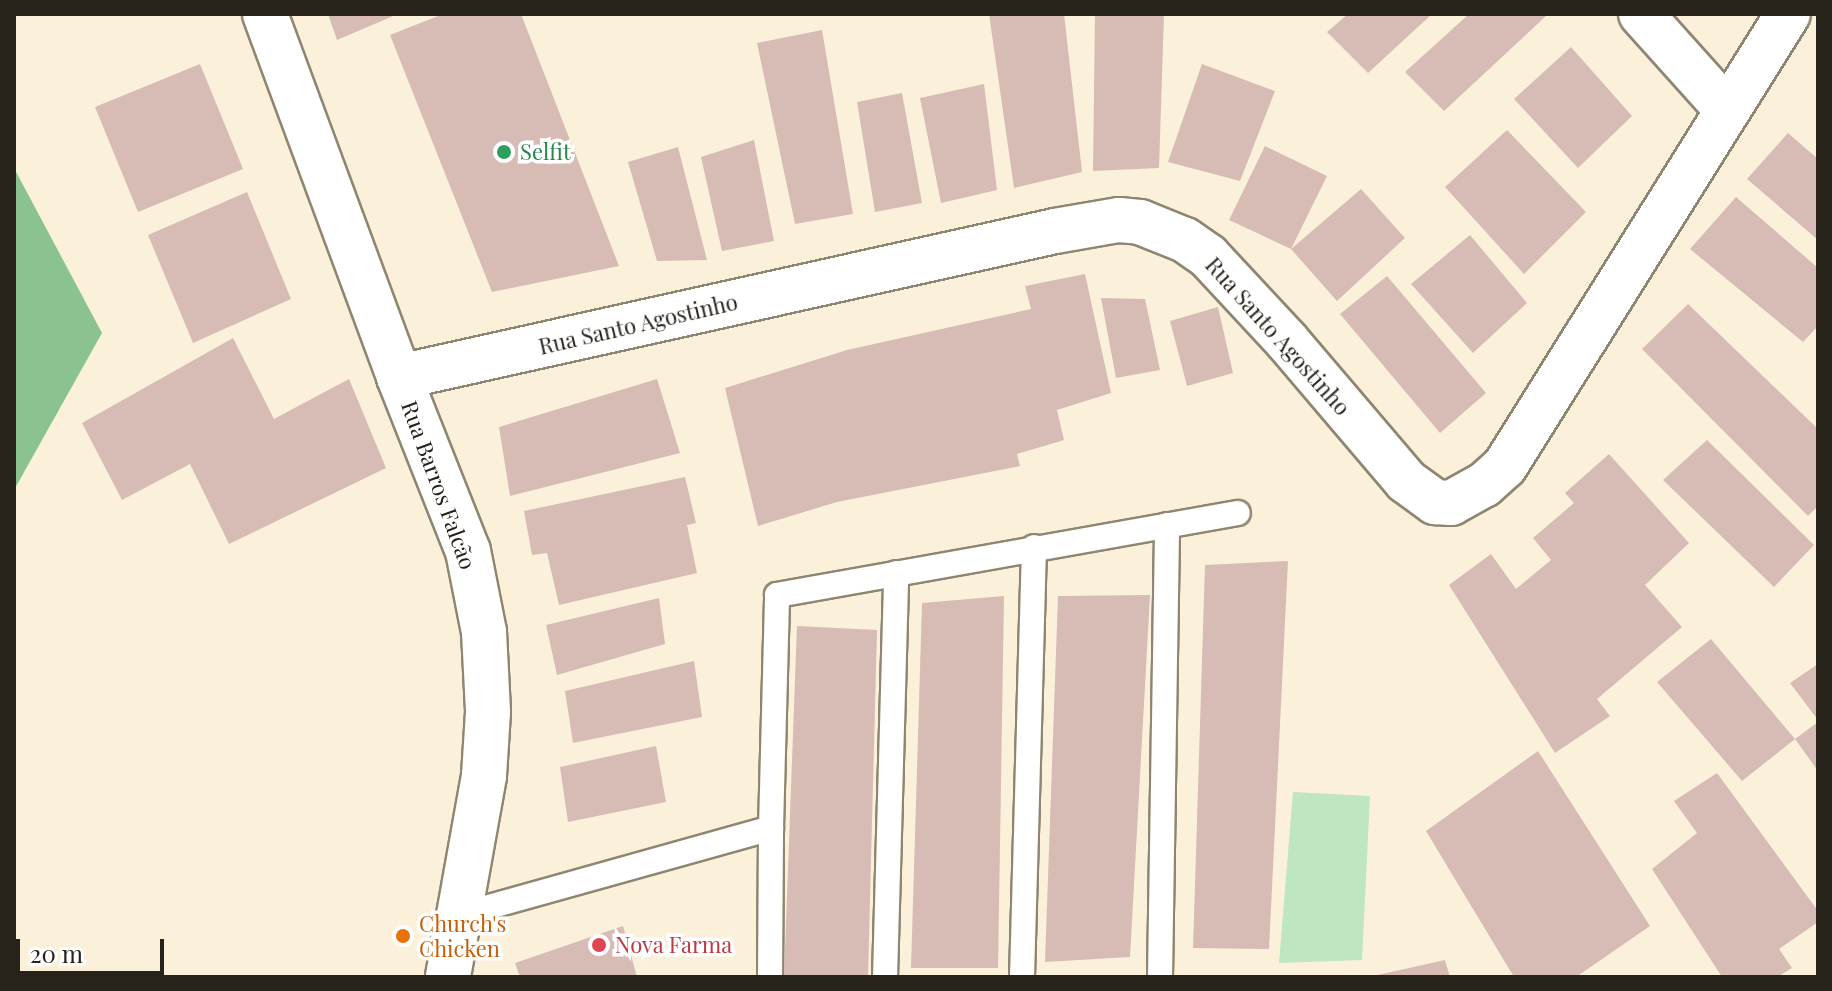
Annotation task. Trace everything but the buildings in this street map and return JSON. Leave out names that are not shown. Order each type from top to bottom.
[{"type":"street","name":"Rua Barros Falcão","points":[[265,14],[399,377],[468,551],[484,632],[488,712],[484,776],[448,977]]},
{"type":"street","points":[[1641,14],[1727,110]]},
{"type":"street","name":"Rua Santo Agostinho","points":[[399,377],[1055,231],[1119,220],[1140,222],[1185,240],[1208,256],[1287,341],[1406,481],[1435,502],[1451,503],[1484,485],[1505,466],[1788,14]]},
{"type":"lane","points":[[770,977],[777,595],[1238,513]]},
{"type":"lane","points":[[1160,977],[1167,525]]},
{"type":"lane","points":[[1022,977],[1034,547]]},
{"type":"lane","points":[[885,977],[896,573]]},
{"type":"lane","points":[[460,915],[771,828]]},
{"type":"green space","points":[[14,168],[102,333],[14,490]]},
{"type":"green space","points":[[1293,792],[1370,796],[1362,960],[1279,963]]},
{"type":"place","name":"Selfit","points":[[504,152]]},
{"type":"place","name":"Church's Chicken","points":[[403,936]]},
{"type":"place","name":"Nova Farma","points":[[599,945]]}]
